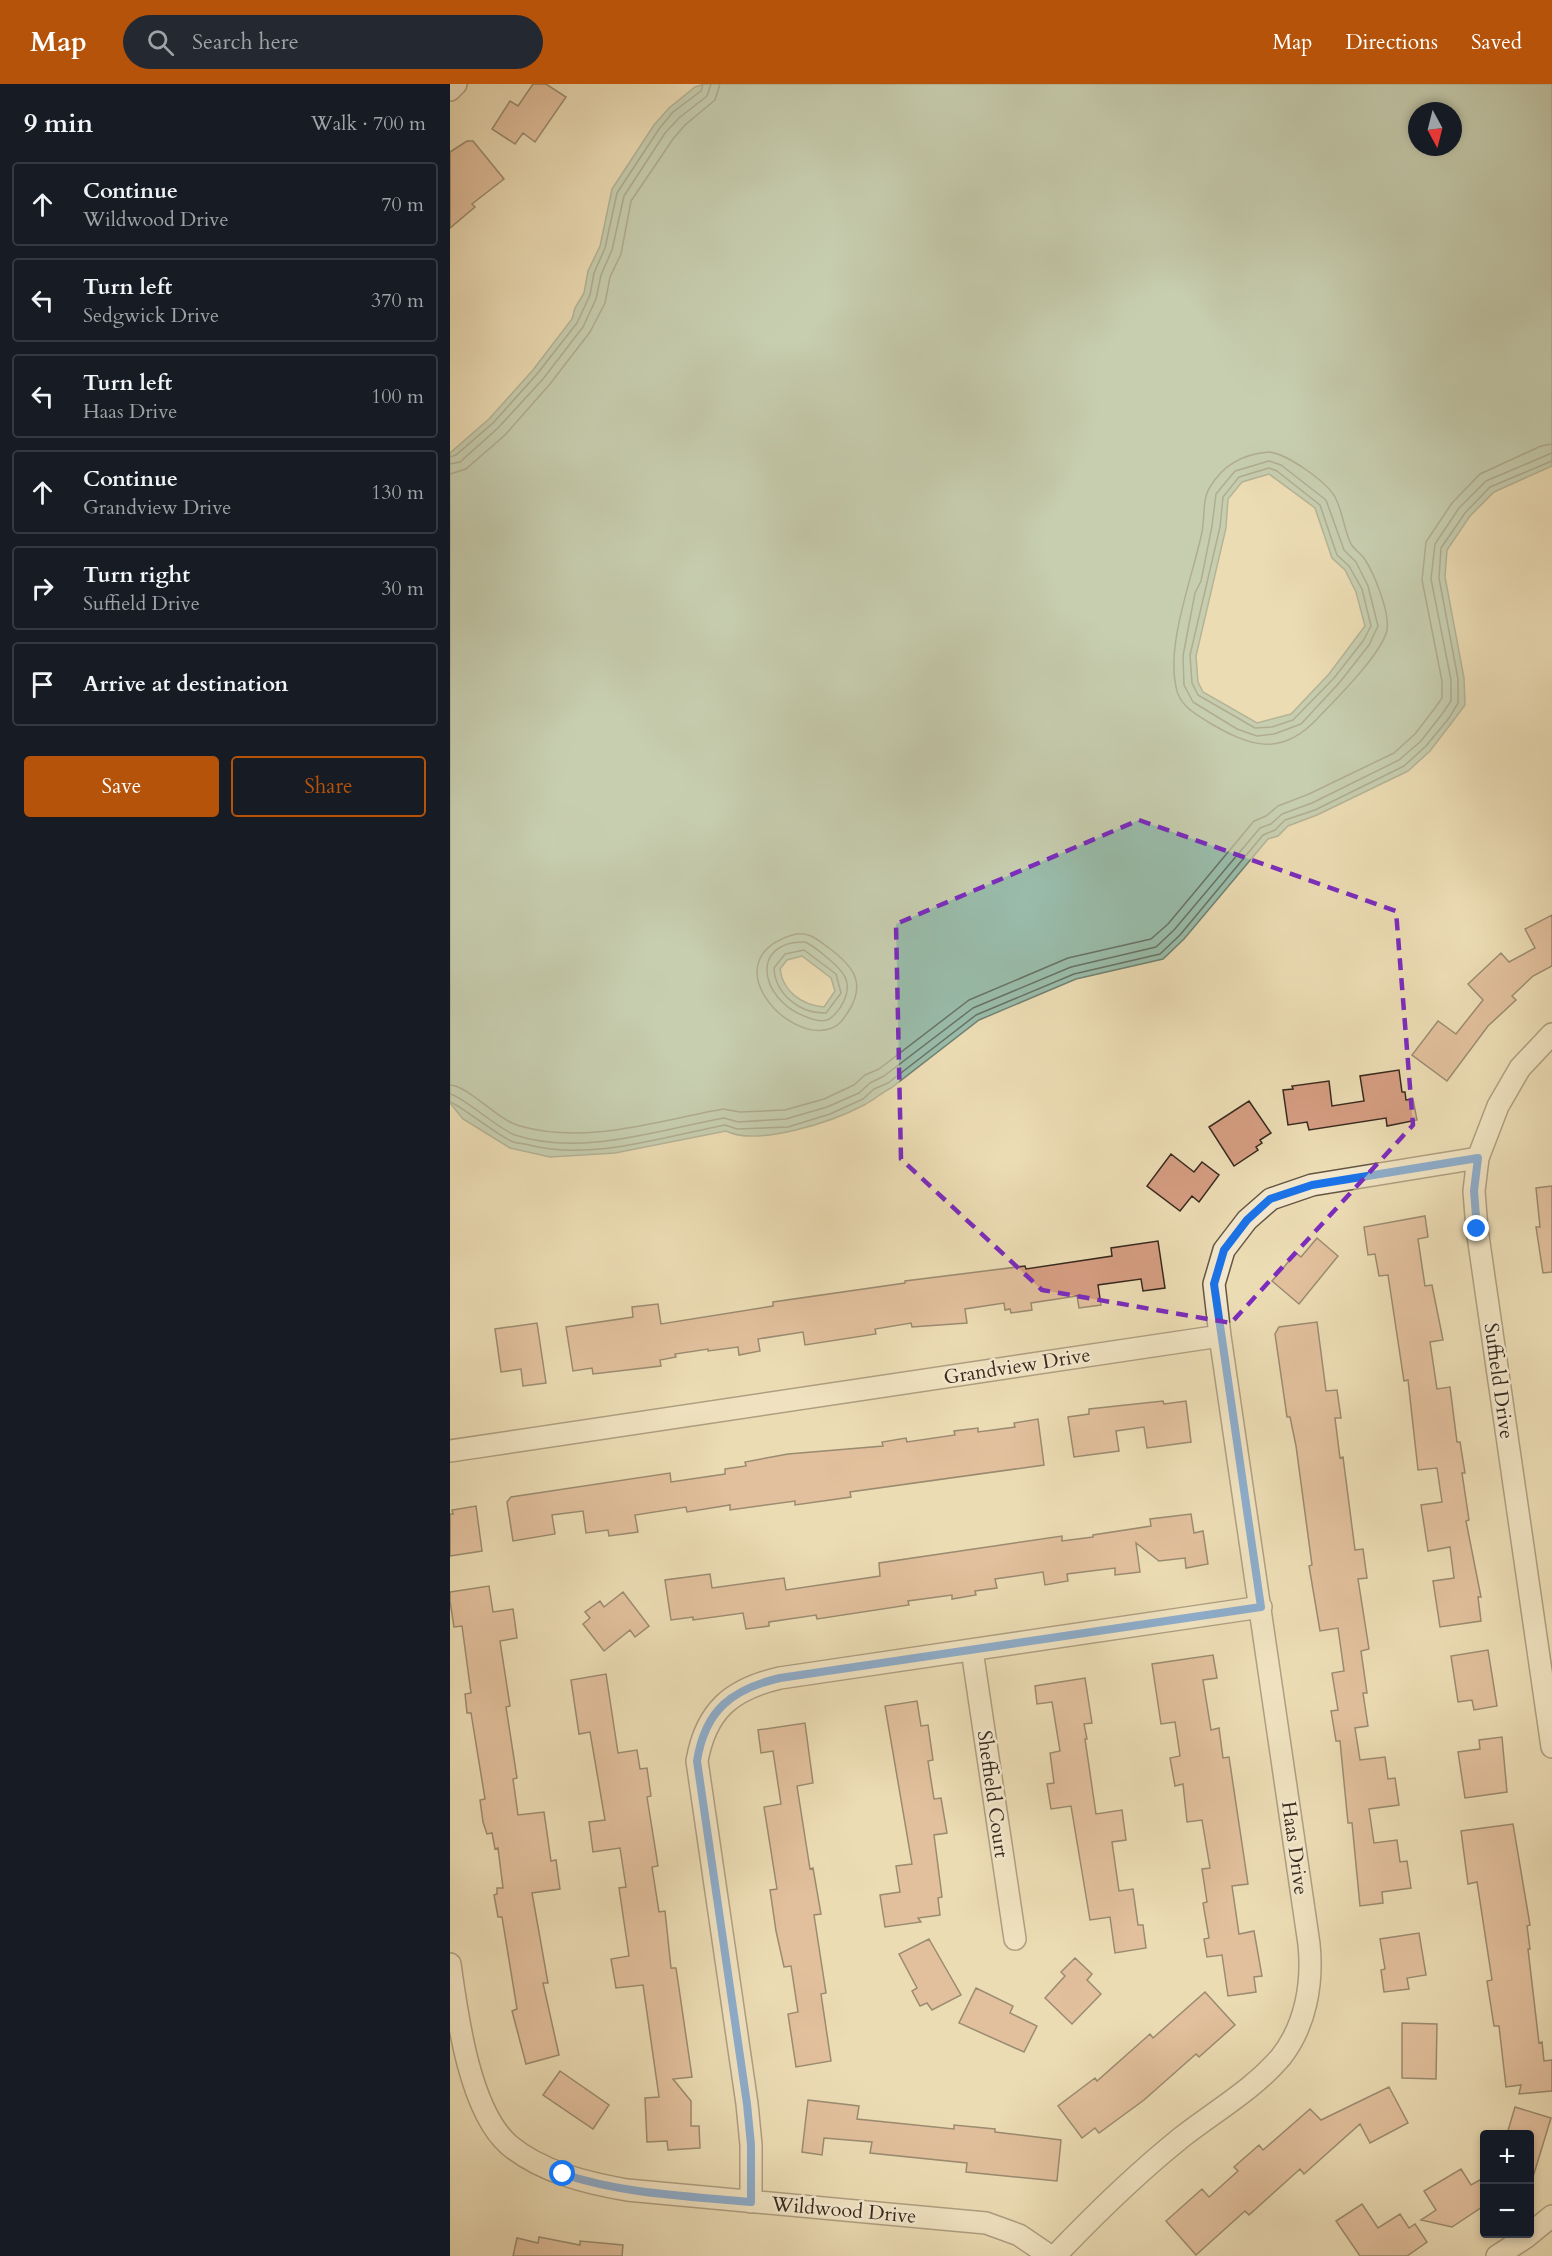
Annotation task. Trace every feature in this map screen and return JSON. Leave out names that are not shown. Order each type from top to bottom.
[{"type":"street","points":[[450,90],[456,84]]},
{"type":"street","name":"Suffield Drive","points":[[1552,1034],[1520,1068],[1498,1106],[1478,1158],[1474,1191],[1477,1229],[1552,1748]]},
{"type":"street","points":[[1220,1336],[1214,1284],[1224,1250],[1247,1220],[1270,1199],[1312,1185],[1478,1158]]},
{"type":"street","name":"Grandview Drive","points":[[450,1451],[1220,1336]]},
{"type":"street","name":"Haas Drive","points":[[1055,2256],[1109,2199],[1166,2150],[1254,2082],[1281,2057],[1303,2014],[1310,1981],[1309,1944],[1220,1336]]},
{"type":"street","points":[[751,2202],[751,2145],[744,2079],[697,1761],[705,1731],[724,1702],[741,1690],[759,1683],[1261,1607]]},
{"type":"street","name":"Sheffield Court","points":[[972,1650],[1015,1939]]},
{"type":"street","name":"Wildwood Drive","points":[[450,1964],[461,2037],[468,2066],[492,2123],[508,2144],[534,2160],[593,2184],[751,2202],[986,2223],[1019,2235],[1050,2256]]},
{"type":"street","points":[[1497,2256],[1525,2238],[1552,2216]]},
{"type":"highlighted area","points":[[1139,820],[1396,911],[1413,1125],[1231,1323],[1042,1290],[901,1159],[896,924]]},
{"type":"water","points":[[704,84],[1552,84],[1552,466],[1494,492],[1470,516],[1447,550],[1445,577],[1464,678],[1465,705],[1430,751],[1408,771],[1317,815],[1288,826],[1278,836],[1268,839],[1184,939],[1163,959],[1076,979],[979,1020],[871,1101],[816,1124],[776,1134],[740,1135],[726,1131],[615,1153],[550,1157],[510,1148],[463,1119],[450,1103],[450,453],[489,419],[533,370],[572,319],[575,308],[584,293],[588,271],[600,246],[612,189],[654,125],[669,108],[695,87]],"holes":[[[1269,474],[1315,508],[1332,558],[1345,570],[1356,592],[1365,626],[1329,674],[1291,714],[1257,723],[1203,692],[1198,682],[1196,656],[1226,528],[1228,499],[1242,482]],[[802,956],[831,978],[835,991],[824,1007],[801,1000],[789,991],[785,984],[780,969],[787,960]]]},
{"type":"building","points":[[533,84],[546,84],[566,97],[535,142],[523,133],[515,144],[492,129],[510,101],[518,106]]},
{"type":"building","points":[[467,141],[473,141],[504,179],[472,204],[475,207],[450,228],[450,152]]},
{"type":"building","points":[[1552,915],[1552,966],[1533,976],[1512,996],[1516,1000],[1488,1026],[1447,1081],[1412,1055],[1438,1021],[1456,1034],[1483,1000],[1468,984],[1501,953],[1509,962],[1535,948],[1525,929]]},
{"type":"building","points":[[1399,1070],[1402,1092],[1405,1092],[1406,1100],[1413,1099],[1417,1120],[1387,1126],[1386,1118],[1309,1130],[1307,1122],[1288,1125],[1283,1090],[1293,1089],[1292,1086],[1329,1081],[1332,1106],[1364,1101],[1360,1076]]},
{"type":"building","points":[[1249,1101],[1271,1133],[1260,1140],[1262,1143],[1256,1147],[1258,1150],[1234,1166],[1209,1127]]},
{"type":"building","points":[[1171,1154],[1194,1172],[1202,1162],[1219,1175],[1199,1202],[1192,1196],[1180,1211],[1147,1186]]},
{"type":"building","points":[[1552,1186],[1552,1272],[1543,1273],[1536,1227],[1540,1227],[1536,1188]]},
{"type":"building","points":[[1425,1216],[1428,1237],[1418,1239],[1425,1286],[1432,1285],[1443,1340],[1430,1342],[1437,1389],[1450,1387],[1457,1442],[1460,1442],[1465,1473],[1462,1473],[1469,1520],[1466,1521],[1481,1597],[1478,1597],[1481,1621],[1440,1627],[1433,1581],[1454,1578],[1450,1547],[1428,1551],[1421,1505],[1442,1502],[1437,1468],[1418,1470],[1408,1380],[1404,1381],[1388,1275],[1379,1276],[1375,1254],[1368,1255],[1364,1227]]},
{"type":"building","points":[[1317,1238],[1338,1256],[1299,1304],[1272,1281],[1296,1253],[1301,1257]]},
{"type":"building","points":[[1158,1241],[1165,1288],[1143,1291],[1141,1279],[1098,1285],[1101,1305],[1079,1308],[1077,1296],[1031,1303],[1032,1310],[1011,1313],[1010,1309],[1005,1310],[1004,1303],[965,1309],[967,1323],[912,1327],[911,1323],[875,1329],[876,1334],[805,1345],[803,1332],[758,1339],[760,1351],[739,1355],[738,1347],[708,1351],[708,1349],[675,1354],[676,1357],[660,1360],[661,1366],[593,1374],[592,1368],[573,1371],[566,1327],[633,1317],[632,1307],[658,1304],[661,1324],[773,1306],[773,1302],[905,1283],[905,1281],[1025,1266],[1026,1269],[1112,1256],[1111,1248]]},
{"type":"building","points":[[1317,1322],[1326,1391],[1337,1390],[1341,1418],[1335,1418],[1340,1458],[1343,1457],[1355,1550],[1363,1549],[1367,1578],[1358,1579],[1369,1649],[1361,1651],[1367,1693],[1363,1693],[1368,1726],[1355,1728],[1360,1760],[1385,1757],[1388,1779],[1395,1778],[1399,1805],[1369,1809],[1374,1843],[1397,1840],[1400,1862],[1407,1861],[1411,1888],[1382,1892],[1383,1903],[1360,1906],[1352,1823],[1348,1823],[1340,1741],[1336,1741],[1331,1711],[1338,1710],[1332,1673],[1344,1671],[1338,1628],[1320,1631],[1309,1566],[1312,1565],[1296,1446],[1290,1417],[1287,1417],[1275,1334],[1279,1327]]},
{"type":"building","points":[[537,1323],[546,1383],[523,1386],[521,1369],[501,1372],[495,1329]]},
{"type":"building","points":[[1163,1401],[1164,1404],[1186,1401],[1191,1442],[1147,1448],[1144,1427],[1116,1431],[1119,1451],[1074,1457],[1068,1417],[1089,1414],[1089,1409]]},
{"type":"building","points":[[1038,1419],[1044,1465],[850,1492],[851,1497],[795,1505],[795,1501],[730,1510],[730,1505],[687,1512],[686,1507],[635,1515],[638,1532],[609,1536],[608,1530],[586,1533],[583,1511],[552,1515],[555,1534],[513,1541],[507,1502],[511,1497],[670,1473],[671,1482],[725,1474],[725,1469],[746,1466],[745,1462],[788,1454],[883,1446],[882,1442],[906,1438],[907,1442],[955,1435],[954,1431],[978,1428],[978,1432],[1015,1427],[1014,1423]]},
{"type":"building","points":[[476,1506],[482,1551],[450,1556],[450,1514],[453,1514],[452,1510]]},
{"type":"building","points":[[1191,1514],[1194,1533],[1203,1531],[1208,1564],[1186,1568],[1185,1558],[1159,1561],[1136,1543],[1140,1572],[1115,1575],[1115,1568],[1067,1574],[1068,1581],[1045,1585],[1043,1572],[995,1579],[997,1588],[975,1591],[976,1595],[952,1599],[952,1595],[908,1601],[909,1605],[817,1619],[816,1615],[769,1622],[769,1626],[746,1629],[743,1613],[693,1620],[693,1617],[671,1620],[665,1580],[710,1574],[712,1588],[784,1578],[786,1590],[880,1576],[879,1563],[1062,1536],[1062,1541],[1093,1537],[1093,1535],[1151,1526],[1150,1519]]},
{"type":"building","points":[[489,1586],[493,1612],[513,1609],[517,1638],[500,1641],[510,1706],[506,1707],[517,1778],[513,1779],[518,1815],[544,1812],[551,1861],[556,1860],[560,1889],[532,1893],[548,1983],[543,1983],[559,2055],[526,2064],[512,2011],[517,2009],[502,1917],[498,1917],[494,1895],[497,1894],[497,1888],[503,1888],[498,1848],[495,1849],[492,1833],[487,1834],[483,1822],[480,1800],[485,1799],[471,1713],[467,1713],[465,1694],[471,1693],[462,1626],[454,1627],[450,1601],[450,1592]]},
{"type":"building","points":[[623,1592],[649,1626],[635,1637],[630,1630],[604,1651],[583,1624],[590,1618],[585,1612],[600,1601],[604,1607]]},
{"type":"building","points":[[1488,1650],[1497,1706],[1474,1710],[1472,1700],[1458,1702],[1451,1656]]},
{"type":"building","points":[[1213,1655],[1217,1678],[1203,1680],[1211,1730],[1219,1728],[1223,1758],[1229,1757],[1248,1884],[1232,1886],[1239,1934],[1254,1931],[1262,1976],[1254,1977],[1256,1992],[1228,1996],[1222,1955],[1207,1957],[1204,1939],[1209,1938],[1203,1903],[1207,1902],[1202,1869],[1210,1868],[1202,1820],[1187,1822],[1183,1784],[1175,1786],[1170,1758],[1180,1756],[1175,1722],[1161,1724],[1152,1664]]},
{"type":"building","points":[[606,1674],[618,1753],[637,1750],[640,1769],[647,1768],[651,1796],[647,1797],[658,1866],[652,1867],[659,1912],[665,1911],[671,1968],[676,1968],[692,2077],[673,2079],[691,2101],[691,2126],[699,2126],[700,2148],[668,2150],[667,2141],[647,2142],[645,2098],[659,2097],[643,1985],[616,1988],[611,1959],[629,1956],[619,1888],[626,1887],[620,1848],[593,1852],[589,1822],[605,1820],[590,1732],[579,1734],[571,1680]]},
{"type":"building","points":[[1085,1678],[1092,1723],[1084,1724],[1087,1739],[1085,1739],[1096,1814],[1122,1810],[1126,1840],[1112,1842],[1119,1891],[1133,1889],[1138,1925],[1143,1925],[1146,1948],[1115,1953],[1110,1917],[1090,1920],[1071,1806],[1051,1809],[1047,1784],[1054,1783],[1050,1753],[1060,1751],[1052,1702],[1037,1704],[1035,1686]]},
{"type":"building","points":[[917,1701],[921,1726],[928,1725],[933,1760],[928,1761],[934,1799],[941,1798],[947,1833],[934,1835],[942,1897],[938,1898],[940,1915],[918,1918],[921,1922],[885,1927],[880,1895],[900,1892],[896,1866],[912,1864],[885,1706]]},
{"type":"building","points":[[805,1723],[813,1783],[797,1786],[810,1869],[813,1868],[821,1914],[814,1915],[826,1993],[821,1994],[831,2061],[796,2067],[788,2014],[798,2012],[791,1966],[784,1967],[776,1931],[770,1890],[777,1889],[764,1807],[781,1804],[773,1751],[761,1753],[758,1730]]},
{"type":"building","points":[[1502,1737],[1507,1792],[1465,1798],[1458,1752],[1480,1749],[1479,1740]]},
{"type":"building","points":[[1513,1824],[1530,1925],[1527,1926],[1530,1949],[1528,1949],[1539,2043],[1542,2042],[1544,2061],[1552,2060],[1552,2091],[1519,2094],[1521,2085],[1506,2087],[1499,2026],[1494,2026],[1487,1981],[1492,1980],[1477,1882],[1468,1884],[1461,1831]]},
{"type":"building","points":[[1419,1933],[1426,1975],[1407,1978],[1409,1989],[1384,1992],[1381,1970],[1385,1969],[1380,1939]]},
{"type":"building","points":[[929,1939],[961,1995],[932,2010],[927,2003],[920,2006],[912,1991],[917,1988],[899,1954]]},
{"type":"building","points":[[1075,1958],[1092,1974],[1087,1980],[1101,1994],[1072,2024],[1045,1998],[1065,1976],[1061,1972]]},
{"type":"building","points":[[976,1988],[1013,2006],[1010,2013],[1037,2026],[1024,2052],[959,2023]]},
{"type":"building","points":[[1205,1992],[1235,2025],[1199,2057],[1196,2054],[1144,2100],[1099,2133],[1095,2128],[1082,2138],[1058,2106],[1095,2078],[1097,2081],[1150,2034],[1153,2038]]},
{"type":"building","points":[[1402,2023],[1437,2024],[1436,2079],[1402,2078]]},
{"type":"building","points":[[560,2071],[609,2105],[593,2129],[543,2095]]},
{"type":"building","points":[[1389,2087],[1408,2123],[1370,2143],[1360,2124],[1304,2174],[1300,2169],[1249,2215],[1245,2211],[1196,2255],[1166,2221],[1202,2189],[1209,2197],[1238,2171],[1234,2167],[1259,2145],[1263,2150],[1310,2109],[1321,2120]]},
{"type":"building","points":[[808,2100],[859,2106],[857,2119],[954,2129],[954,2125],[995,2129],[995,2132],[1061,2140],[1057,2181],[966,2172],[967,2163],[870,2153],[872,2142],[824,2138],[822,2155],[802,2152]]},
{"type":"building","points":[[1515,2107],[1551,2118],[1534,2174],[1534,2130],[1508,2130]]},
{"type":"building","points":[[1461,2169],[1471,2185],[1480,2180],[1480,2208],[1452,2227],[1421,2220],[1436,2210],[1424,2191]]},
{"type":"building","points":[[1362,2204],[1378,2228],[1400,2214],[1409,2228],[1415,2224],[1427,2242],[1407,2256],[1360,2256],[1336,2221]]},
{"type":"building","points":[[539,2237],[580,2245],[580,2241],[623,2245],[622,2256],[513,2256],[517,2238],[538,2243]]},
{"type":"route","points":[[563,2174],[593,2184],[627,2190],[751,2202],[751,2145],[744,2079],[697,1761],[705,1731],[724,1702],[741,1690],[780,1678],[1261,1607],[1214,1284],[1224,1250],[1247,1220],[1270,1199],[1312,1185],[1478,1158],[1474,1191],[1477,1229]]}]
